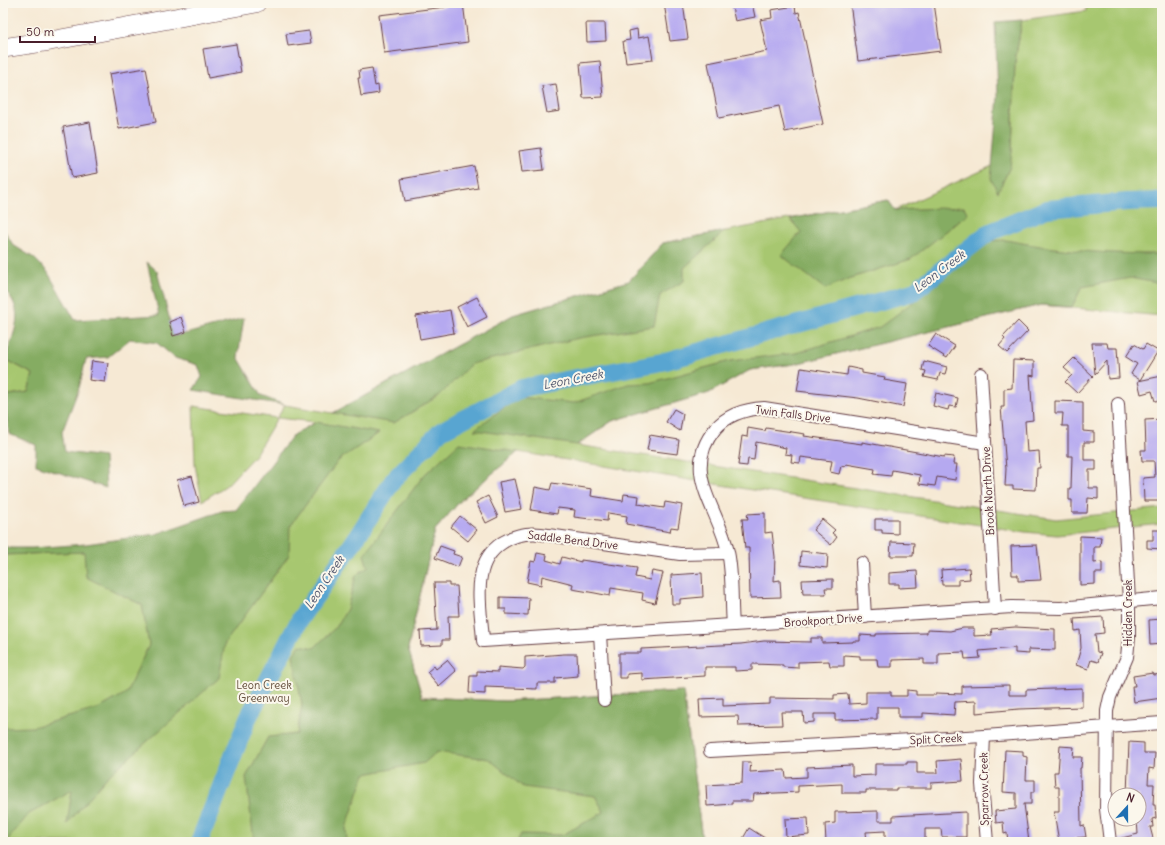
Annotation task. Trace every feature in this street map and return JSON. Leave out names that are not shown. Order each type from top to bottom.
[{"type":"main road","points":[[3,48],[50,41],[256,3]]},
{"type":"street","name":"Brook North Drive","points":[[981,374],[995,609]]},
{"type":"street","name":"Hidden Creek","points":[[1110,842],[1106,809],[1107,710],[1110,697],[1127,658],[1129,637],[1129,601],[1118,404]]},
{"type":"street","name":"Twin Falls Drive","points":[[733,625],[728,554],[723,534],[702,483],[700,465],[703,449],[710,435],[720,423],[740,412],[764,408],[985,443]]},
{"type":"street","name":"Saddle Bend Drive","points":[[483,641],[480,576],[492,552],[500,544],[514,536],[532,533],[680,554],[728,554]]},
{"type":"street","points":[[862,563],[865,617]]},
{"type":"street","name":"Brookport Drive","points":[[483,641],[995,609],[1062,608],[1162,598]]},
{"type":"street","points":[[600,634],[604,700]]},
{"type":"street","name":"Split Creek","points":[[710,752],[984,736],[1162,723]]},
{"type":"street","name":"Sparrow Creek","points":[[984,736],[982,784],[987,842]]},
{"type":"shaded area","points":[[162,3],[190,3],[163,8]]},
{"type":"green space","name":"Leon Creek Greenway","points":[[1086,3],[1162,3],[1162,316],[1041,305],[794,364],[750,370],[709,393],[612,421],[577,445],[1056,519],[1162,508],[1162,524],[1057,535],[1025,532],[518,452],[462,499],[435,530],[408,648],[422,697],[505,701],[683,691],[702,839],[706,842],[3,842],[3,555],[232,545],[293,435],[315,422],[277,418],[285,405],[333,413],[513,315],[629,281],[663,243],[888,200],[895,210],[992,166],[1012,152],[1015,61],[1022,20],[1086,11]]},
{"type":"green space","points":[[1022,20],[1015,61],[1012,152],[1010,167],[998,192],[991,179],[998,96],[995,22]]},
{"type":"green space","points":[[888,200],[895,210],[964,207],[968,214],[911,259],[848,279],[825,289],[781,255],[801,232],[790,219]]},
{"type":"green space","points":[[3,228],[13,245],[34,258],[47,271],[75,320],[159,315],[147,262],[157,271],[174,336],[244,318],[238,357],[261,396],[285,405],[193,390],[202,377],[198,365],[175,358],[157,343],[130,339],[108,357],[86,359],[79,388],[62,432],[65,452],[104,457],[106,488],[36,465],[36,445],[9,434],[3,396],[28,392],[33,374],[5,359],[15,331],[17,314],[15,305],[3,288]]},
{"type":"green space","points":[[725,231],[684,268],[684,281],[660,295],[654,326],[579,338],[471,364],[440,395],[394,423],[333,413],[513,315],[629,281],[663,243]]},
{"type":"green space","points":[[1006,240],[1045,247],[1084,251],[1162,254],[1162,284],[1130,278],[1082,287],[1072,307],[1041,305],[794,364],[750,370],[709,393],[612,421],[577,445],[474,430],[518,397],[574,403],[628,384],[649,383],[730,361],[796,353],[880,327],[942,280],[986,241]]},
{"type":"green space","points":[[3,358],[33,374],[28,392],[3,396]]},
{"type":"green space","points":[[193,406],[277,418],[255,455],[227,485],[202,501],[195,465]]},
{"type":"green space","points":[[316,422],[379,433],[339,460],[290,526],[289,555],[225,643],[219,678],[107,777],[67,824],[72,790],[29,814],[6,842],[3,842],[3,728],[33,727],[100,708],[126,693],[149,645],[142,605],[86,577],[84,552],[3,555],[3,545],[9,548],[32,548],[86,544],[156,534],[222,511],[236,510],[293,435]]},
{"type":"green space","points":[[459,443],[518,452],[462,499],[435,530],[408,648],[422,697],[505,701],[683,691],[702,839],[706,842],[517,842],[521,834],[562,835],[604,812],[595,796],[523,787],[489,759],[437,752],[424,763],[365,774],[346,828],[347,842],[254,842],[246,777],[268,737],[297,734],[302,705],[293,655],[300,645],[314,648],[337,626],[347,609],[356,575],[368,567],[364,555],[424,475]]},
{"type":"building","points":[[445,3],[463,3],[468,42],[384,53],[379,15],[445,7]]},
{"type":"building","points":[[664,3],[683,3],[688,39],[670,41]]},
{"type":"building","points":[[731,3],[752,3],[755,17],[735,21]]},
{"type":"building","points":[[850,3],[934,3],[941,51],[858,61]]},
{"type":"building","points":[[795,6],[796,13],[799,12],[823,124],[785,132],[779,106],[719,118],[708,63],[767,51],[760,20],[772,18],[771,10]]},
{"type":"building","points":[[586,23],[605,23],[606,41],[587,42]]},
{"type":"building","points":[[637,29],[638,38],[649,36],[653,60],[626,63],[623,41],[630,40],[629,31]]},
{"type":"building","points":[[309,31],[311,43],[288,46],[286,34]]},
{"type":"building","points":[[236,44],[241,72],[208,78],[203,49]]},
{"type":"building","points":[[600,61],[603,97],[583,98],[580,63]]},
{"type":"building","points":[[146,68],[156,122],[119,129],[109,74]]},
{"type":"building","points":[[372,68],[375,86],[378,85],[379,93],[361,96],[358,78],[360,78],[359,70]]},
{"type":"building","points":[[556,84],[560,111],[547,113],[542,86]]},
{"type":"building","points":[[90,122],[98,173],[72,178],[63,127]]},
{"type":"building","points":[[541,148],[544,170],[522,172],[519,151]]},
{"type":"building","points":[[474,166],[478,188],[405,201],[401,179]]},
{"type":"building","points":[[477,297],[487,317],[467,327],[457,307]]},
{"type":"building","points":[[450,310],[454,333],[420,339],[416,316]]},
{"type":"building","points":[[181,317],[186,332],[173,336],[169,322]]},
{"type":"building","points":[[1018,321],[1028,331],[1007,353],[999,346],[1005,339],[1003,337]]},
{"type":"building","points":[[936,334],[955,346],[947,358],[928,346]]},
{"type":"building","points":[[1092,343],[1107,343],[1108,348],[1117,348],[1119,378],[1108,379],[1107,361],[1095,374]]},
{"type":"building","points":[[1134,344],[1143,349],[1146,344],[1158,351],[1140,380],[1131,374],[1137,364],[1126,357]]},
{"type":"building","points":[[1074,358],[1093,376],[1077,393],[1065,382],[1072,375],[1064,368]]},
{"type":"building","points":[[1013,360],[1034,361],[1034,376],[1030,375],[1033,420],[1025,421],[1027,452],[1039,451],[1040,468],[1037,468],[1036,490],[1013,489],[1013,486],[1005,486],[1006,469],[1001,407],[1004,407],[1004,389],[1012,388]]},
{"type":"building","points":[[92,361],[108,363],[105,382],[89,380]]},
{"type":"building","points":[[924,361],[947,367],[945,374],[940,373],[938,380],[924,377],[926,371],[922,370]]},
{"type":"building","points":[[848,367],[862,370],[862,373],[885,377],[884,380],[907,384],[903,407],[858,398],[797,391],[801,368],[847,375]]},
{"type":"building","points":[[1162,376],[1162,400],[1155,401],[1152,391],[1141,394],[1138,381]]},
{"type":"building","points":[[936,393],[958,398],[956,407],[949,406],[948,410],[933,406]]},
{"type":"building","points":[[1055,401],[1083,402],[1083,431],[1094,432],[1094,442],[1084,442],[1084,460],[1096,460],[1096,470],[1089,470],[1089,488],[1098,488],[1098,499],[1088,498],[1087,513],[1072,513],[1072,500],[1069,500],[1069,488],[1071,488],[1072,456],[1068,456],[1068,426],[1062,426],[1063,413],[1055,413]]},
{"type":"building","points":[[674,409],[683,414],[680,431],[666,422]]},
{"type":"building","points":[[1162,419],[1162,501],[1144,501],[1143,478],[1155,477],[1154,461],[1142,461],[1141,450],[1146,450],[1145,420]]},
{"type":"building","points":[[748,428],[765,431],[766,428],[805,434],[804,436],[862,444],[862,442],[944,457],[954,457],[953,464],[957,464],[955,480],[937,477],[935,486],[919,484],[920,475],[892,470],[891,476],[874,474],[875,469],[846,464],[845,467],[841,466],[839,474],[830,472],[832,461],[801,457],[800,463],[791,462],[792,455],[785,454],[786,448],[756,442],[754,460],[748,459],[747,466],[738,465],[742,436],[747,437]]},
{"type":"building","points":[[650,435],[679,440],[677,454],[647,450]]},
{"type":"building","points":[[192,476],[199,502],[184,506],[177,480]]},
{"type":"building","points":[[515,479],[522,509],[505,512],[499,482]]},
{"type":"building","points":[[552,483],[592,489],[591,496],[623,501],[624,494],[639,496],[638,504],[664,508],[665,502],[682,505],[678,528],[671,527],[670,532],[626,524],[627,516],[608,513],[607,521],[574,517],[575,510],[558,508],[557,514],[531,510],[535,487],[550,490]]},
{"type":"building","points":[[488,496],[498,517],[486,523],[476,502]]},
{"type":"building","points":[[765,513],[765,533],[772,532],[775,557],[774,581],[780,580],[781,597],[750,598],[749,548],[745,548],[742,519],[748,519],[747,514]]},
{"type":"building","points":[[460,516],[477,530],[468,541],[451,527]]},
{"type":"building","points":[[822,519],[835,530],[832,533],[837,537],[831,545],[813,530]]},
{"type":"building","points":[[875,519],[898,519],[898,534],[882,533],[882,530],[875,530]]},
{"type":"building","points":[[1153,530],[1162,530],[1162,549],[1147,548],[1147,540],[1153,540]]},
{"type":"building","points":[[1080,536],[1101,537],[1100,547],[1094,547],[1094,563],[1102,562],[1102,573],[1095,573],[1095,584],[1080,585]]},
{"type":"building","points":[[891,542],[914,543],[913,556],[890,556]]},
{"type":"building","points":[[1037,545],[1041,580],[1018,581],[1018,575],[1012,575],[1011,546]]},
{"type":"building","points":[[440,546],[454,551],[453,554],[462,557],[458,567],[435,558]]},
{"type":"building","points":[[801,551],[828,554],[827,568],[800,565]]},
{"type":"building","points":[[537,553],[547,555],[546,560],[560,564],[562,557],[581,562],[581,560],[637,568],[635,577],[650,580],[652,571],[663,573],[655,603],[642,600],[643,593],[611,588],[610,596],[572,589],[573,584],[542,576],[541,585],[527,582],[531,561],[535,562]]},
{"type":"building","points":[[969,568],[970,579],[958,580],[958,585],[942,585],[941,570]]},
{"type":"building","points":[[917,571],[918,587],[899,588],[899,584],[889,584],[889,573]]},
{"type":"building","points":[[702,573],[703,597],[680,599],[680,604],[672,604],[671,575]]},
{"type":"building","points":[[833,579],[833,588],[825,588],[826,594],[803,594],[802,580]]},
{"type":"building","points":[[434,583],[449,583],[449,586],[457,586],[459,616],[448,616],[449,640],[442,640],[442,645],[421,646],[420,631],[437,630]]},
{"type":"building","points":[[500,597],[529,598],[528,615],[506,614],[506,609],[500,609]]},
{"type":"building","points":[[1103,617],[1104,633],[1095,634],[1097,652],[1101,653],[1098,662],[1091,660],[1088,669],[1076,665],[1081,648],[1080,630],[1075,631],[1074,619]]},
{"type":"building","points":[[1162,619],[1162,644],[1150,645],[1149,620]]},
{"type":"building","points":[[1015,627],[1055,629],[1055,650],[1029,649],[1029,654],[1015,653],[1015,648],[979,651],[980,658],[965,659],[964,652],[938,653],[938,664],[924,664],[924,659],[892,660],[892,667],[878,667],[877,659],[860,659],[860,656],[844,655],[844,666],[830,666],[829,661],[798,662],[798,668],[783,667],[783,665],[752,664],[752,670],[735,671],[735,667],[705,667],[705,676],[642,680],[642,673],[627,674],[627,678],[619,678],[619,653],[641,653],[641,649],[741,644],[764,641],[811,642],[811,638],[822,638],[822,643],[853,642],[860,641],[860,635],[876,636],[876,634],[927,633],[927,630],[950,631],[963,628],[974,628],[974,636],[992,635],[991,629]]},
{"type":"building","points":[[577,654],[578,676],[555,678],[555,683],[537,683],[537,689],[485,687],[485,694],[469,693],[470,676],[477,676],[477,671],[498,672],[498,667],[523,669],[525,667],[525,657]]},
{"type":"building","points":[[447,660],[456,671],[439,686],[427,672],[434,666],[436,669]]},
{"type":"building","points":[[1153,673],[1154,675],[1162,674],[1162,698],[1134,702],[1132,686],[1135,686],[1133,676]]},
{"type":"building","points":[[1009,685],[1009,695],[1026,695],[1026,690],[1082,688],[1082,707],[1019,709],[976,713],[976,701],[955,702],[954,715],[923,713],[923,717],[898,717],[898,707],[877,707],[877,719],[835,720],[835,714],[814,714],[814,722],[804,723],[803,712],[781,712],[782,725],[739,726],[738,716],[700,717],[699,699],[723,698],[723,706],[770,704],[770,698],[834,699],[834,695],[848,694],[849,704],[866,703],[866,692],[891,692],[891,696],[907,696],[907,690],[916,691],[916,695],[936,695],[936,693],[962,694],[962,686]]},
{"type":"building","points":[[1129,742],[1144,743],[1144,753],[1155,753],[1154,769],[1149,768],[1148,784],[1154,784],[1153,805],[1155,805],[1156,818],[1152,819],[1153,827],[1150,827],[1154,842],[1118,842],[1118,839],[1138,834],[1138,827],[1147,827],[1147,787],[1127,787]]},
{"type":"building","points":[[1060,746],[1074,747],[1073,757],[1082,757],[1080,768],[1081,826],[1084,825],[1086,837],[1074,838],[1074,842],[1059,842],[1054,812],[1059,812],[1059,787],[1055,787],[1054,772],[1058,772]]},
{"type":"building","points":[[1005,750],[1023,751],[1023,756],[1027,757],[1026,780],[1035,780],[1035,792],[1031,792],[1031,804],[1024,804],[1029,842],[1008,842],[1007,833],[1004,834],[1003,822],[996,823],[995,811],[1016,809],[1016,793],[1003,792]]},
{"type":"building","points":[[961,759],[963,781],[931,783],[931,788],[896,788],[896,790],[866,790],[866,793],[842,793],[842,784],[798,786],[798,792],[754,794],[753,801],[732,801],[732,804],[707,806],[706,785],[742,783],[743,762],[751,762],[750,772],[785,770],[786,778],[807,777],[807,767],[852,765],[852,776],[875,775],[875,764],[907,764],[907,762],[917,762],[917,773],[938,773],[937,761]]},
{"type":"building","points":[[878,811],[878,821],[893,821],[893,816],[966,812],[966,837],[942,837],[941,829],[925,829],[925,840],[885,841],[885,831],[866,832],[867,842],[826,842],[825,824],[835,823],[835,812]]},
{"type":"building","points":[[808,818],[809,835],[786,837],[785,819]]},
{"type":"building","points":[[749,828],[771,842],[741,842]]},
{"type":"waterway","name":"Leon Creek","points":[[199,842],[248,718],[301,617],[351,546],[394,479],[441,431],[522,388],[662,362],[913,292],[988,233],[1047,209],[1127,202],[1162,201]]}]
